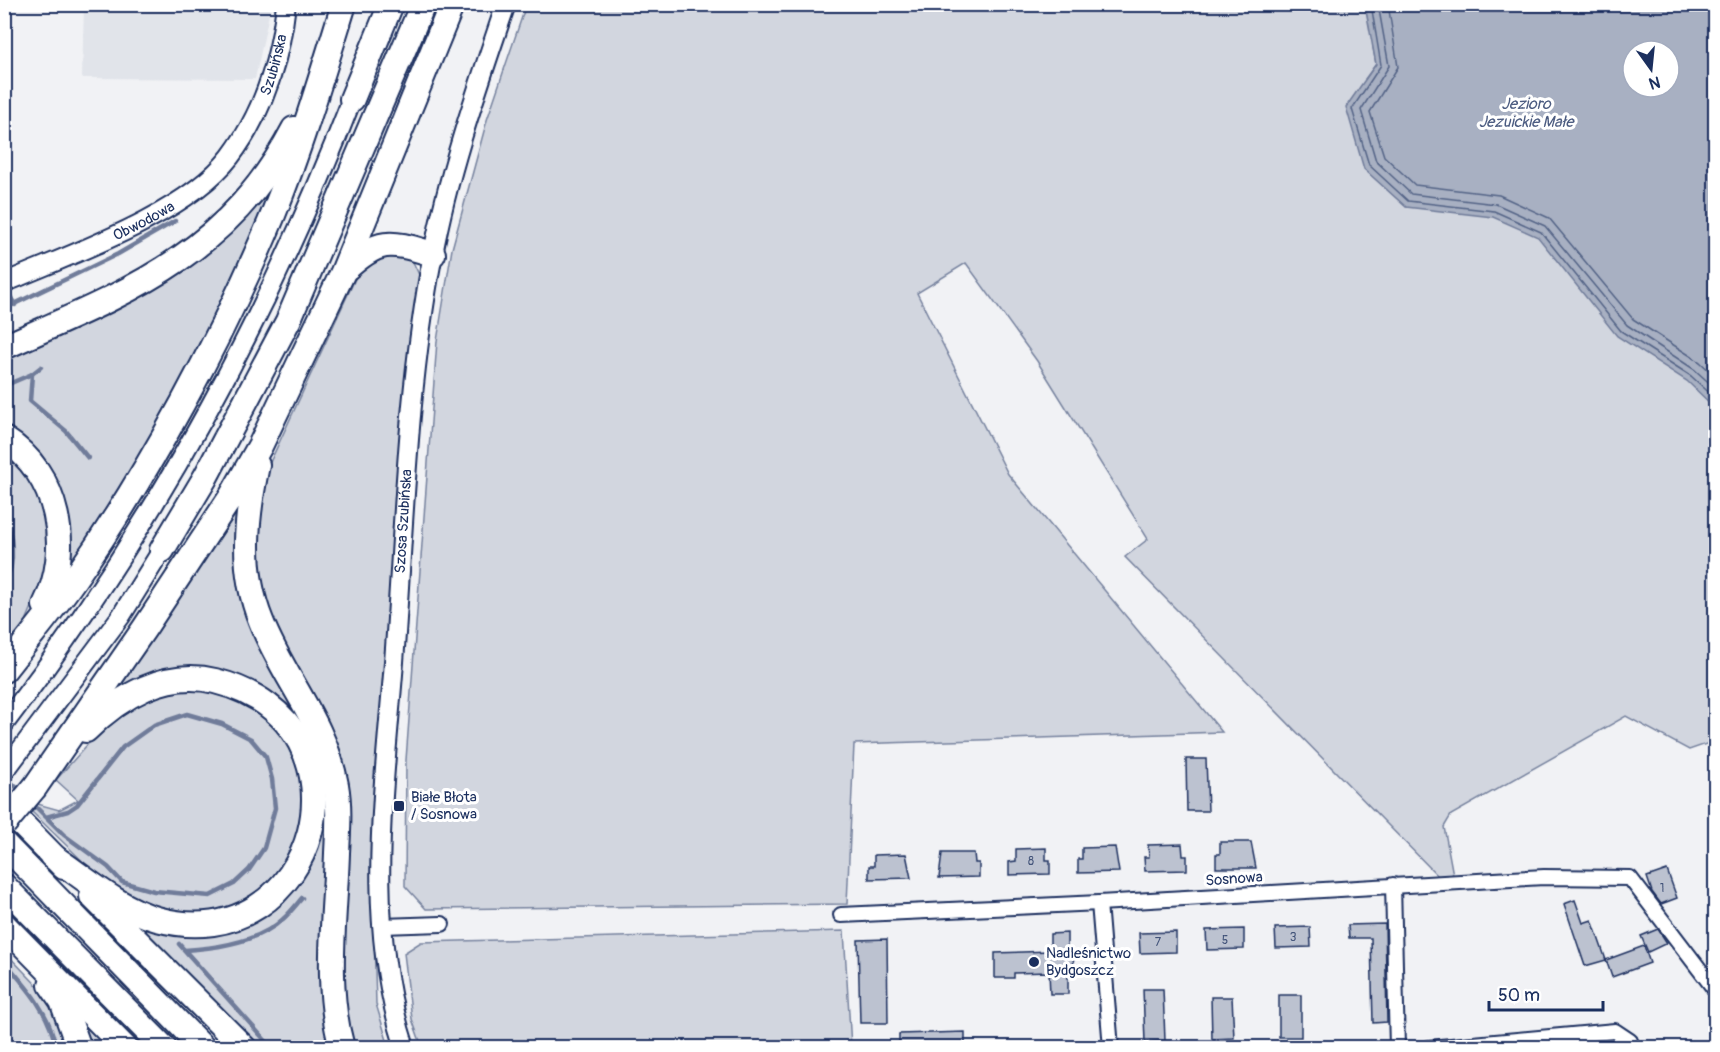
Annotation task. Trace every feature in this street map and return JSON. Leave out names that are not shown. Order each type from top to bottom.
[{"type":"highway","points":[[4,670],[73,581],[112,520],[196,375],[273,216],[324,71],[344,4]]},
{"type":"highway","points":[[352,99],[392,4]]},
{"type":"highway","points":[[162,550],[206,478],[288,321],[423,4]]},
{"type":"highway","points":[[42,778],[231,497],[260,446],[343,272],[452,4]]},
{"type":"highway","points":[[4,347],[132,288],[183,258],[214,234],[255,190],[287,142],[324,71]]},
{"type":"highway","points":[[343,272],[367,250],[382,245],[397,245],[433,254]]},
{"type":"highway","points":[[4,439],[29,461],[44,482],[54,506],[60,535],[58,567],[50,596],[27,641]]},
{"type":"highway","points":[[260,446],[246,526],[249,576],[260,620],[315,721],[327,751],[336,787],[339,822],[332,956],[333,1004],[342,1047]]},
{"type":"highway","points":[[4,824],[42,778],[107,709],[140,690],[173,679],[205,679],[235,686],[261,699],[281,716],[300,743],[310,767],[316,794],[314,819],[306,848],[294,871],[267,898],[231,918],[208,924],[184,924],[156,919],[136,911],[107,894],[52,856]]},
{"type":"highway","points":[[4,806],[244,1047]]},
{"type":"highway","points":[[4,844],[203,1047]]},
{"type":"highway","points":[[4,886],[164,1047]]},
{"type":"highway","points":[[12,933],[62,1001],[79,1047]]},
{"type":"highway","points":[[12,933],[125,1047]]},
{"type":"street","name":"Szubińska","points":[[254,121],[270,82],[283,29],[286,4]]},
{"type":"street","name":"Szosa Szubińska","points":[[405,1047],[388,980],[379,893],[381,818],[414,404],[433,254],[470,114],[506,4]]},
{"type":"street","points":[[4,724],[96,596],[183,456],[282,264],[328,161],[352,99]]},
{"type":"street","name":"Obwodowa","points":[[4,283],[140,223],[190,193],[229,159],[254,121]]},
{"type":"street","points":[[8,767],[114,624],[162,550]]},
{"type":"street","name":"Sosnowa","points":[[841,915],[1099,903],[1544,877],[1630,878],[1716,990]]},
{"type":"street","points":[[1393,885],[1397,1047]]},
{"type":"street","points":[[1099,903],[1111,1047]]},
{"type":"street","points":[[382,926],[442,924]]},
{"type":"street","points":[[1429,1047],[1615,1031],[1630,1041],[1632,1047]]},
{"type":"shaded area","points":[[84,4],[271,5],[255,79],[82,78]]},
{"type":"shaded area","points":[[526,5],[1375,5],[1373,48],[1376,64],[1365,79],[1715,391],[1715,741],[1689,750],[1626,716],[1451,815],[1444,827],[1453,875],[1438,876],[1125,557],[1148,539],[1037,361],[966,263],[917,293],[1008,474],[1222,732],[854,744],[847,904],[426,909],[405,886],[406,760],[437,341],[452,249],[487,120]]},
{"type":"shaded area","points":[[279,172],[237,274],[187,372],[133,469],[75,563],[66,568],[69,543],[5,428],[5,356],[104,313],[171,279],[229,236],[253,210]]},
{"type":"shaded area","points":[[399,256],[413,262],[421,279],[403,441],[371,834],[376,1004],[389,1047],[350,1048],[344,1009],[341,950],[348,881],[349,830],[267,612],[252,548],[266,471],[356,277],[365,266],[374,260]]},
{"type":"shaded area","points":[[4,450],[31,476],[49,523],[47,572],[26,621],[4,652]]},
{"type":"shaded area","points":[[237,499],[234,537],[237,574],[291,692],[328,785],[332,1047],[255,1047],[125,916],[255,917],[324,807],[265,691],[242,679],[216,671],[113,694]]},
{"type":"shaded area","points":[[192,686],[237,695],[288,739],[305,781],[304,826],[285,867],[252,898],[210,915],[164,913],[102,880],[32,812],[38,804],[59,810],[78,800],[56,780],[110,719],[128,705]]},
{"type":"shaded area","points":[[844,931],[851,1047],[422,1047],[412,1019],[404,953],[421,942]]},
{"type":"shaded area","points":[[4,951],[49,998],[69,1047],[5,1047]]},
{"type":"shaded area","points":[[74,1011],[110,1047],[88,1047]]},
{"type":"water","name":"Jezioro Jezuickie Małe","points":[[1365,5],[1715,5],[1715,408],[1687,381],[1617,336],[1538,237],[1493,217],[1406,207],[1364,169],[1346,107],[1376,64]]},
{"type":"building","points":[[1186,759],[1206,759],[1208,811],[1187,811]]},
{"type":"building","points":[[1220,842],[1251,842],[1256,868],[1216,868],[1216,854],[1220,854]]},
{"type":"building","points":[[1182,844],[1183,856],[1187,856],[1187,870],[1145,871],[1144,857],[1149,857],[1148,845]]},
{"type":"building","points":[[1115,847],[1119,872],[1078,873],[1078,859],[1082,859],[1082,848]]},
{"type":"building","points":[[1046,848],[1046,860],[1050,860],[1050,874],[1009,875],[1009,862],[1016,861],[1016,849]]},
{"type":"building","points":[[942,853],[974,853],[975,863],[979,863],[979,877],[939,878]]},
{"type":"building","points":[[906,854],[911,878],[869,879],[869,866],[874,866],[874,855]]},
{"type":"building","points":[[1667,870],[1677,898],[1661,904],[1652,892],[1647,877]]},
{"type":"building","points":[[1575,900],[1583,923],[1592,920],[1606,960],[1585,966],[1564,904]]},
{"type":"building","points":[[1385,924],[1387,1022],[1373,1023],[1371,938],[1349,938],[1348,925]]},
{"type":"building","points":[[1310,927],[1311,947],[1276,948],[1275,928]]},
{"type":"building","points":[[1244,929],[1244,949],[1207,950],[1206,930]]},
{"type":"building","points":[[1658,929],[1667,943],[1648,952],[1641,936]]},
{"type":"building","points":[[1176,932],[1176,952],[1140,953],[1139,933]]},
{"type":"building","name":"Nadleśnictwo Bydgoszcz","points":[[1067,933],[1067,950],[1073,950],[1074,972],[1068,972],[1068,994],[1050,994],[1049,972],[1014,973],[1014,978],[995,978],[995,953],[1050,951],[1050,934]]},
{"type":"building","points":[[887,939],[888,1023],[860,1023],[858,940]]},
{"type":"building","points":[[1644,946],[1650,963],[1612,977],[1606,960]]},
{"type":"building","points":[[1143,989],[1163,989],[1165,1041],[1145,1042]]},
{"type":"building","points":[[1279,995],[1301,995],[1301,1037],[1279,1037]]},
{"type":"building","points":[[1211,997],[1232,997],[1234,1038],[1212,1039]]},
{"type":"building","points":[[965,1032],[965,1047],[899,1047],[899,1034]]},
{"type":"waterway","points":[[4,309],[118,254],[175,221]]},
{"type":"waterway","points":[[9,294],[15,305]]},
{"type":"waterway","points":[[4,386],[32,374],[41,367]]},
{"type":"waterway","points":[[32,374],[30,401],[66,431],[88,458]]},
{"type":"waterway","points":[[4,510],[12,547],[11,566],[4,584]]},
{"type":"waterway","points":[[31,802],[64,835],[108,867],[122,882],[154,891],[210,896],[234,884],[249,870],[264,848],[275,808],[272,779],[266,757],[251,739],[222,724],[187,714],[154,725],[123,747],[77,805],[68,811],[46,817]]},
{"type":"waterway","points":[[6,777],[21,792]]},
{"type":"waterway","points":[[185,950],[210,948],[262,933],[283,919],[302,898]]},
{"type":"waterway","points":[[179,944],[272,1048]]},
{"type":"waterway","points":[[4,961],[43,1012],[49,1023],[56,1048]]},
{"type":"place","name":"Białe Błota / Sosnowa","points":[[399,806]]},
{"type":"place","name":"Nadleśnictwo Bydgoszcz","points":[[1034,962]]}]
